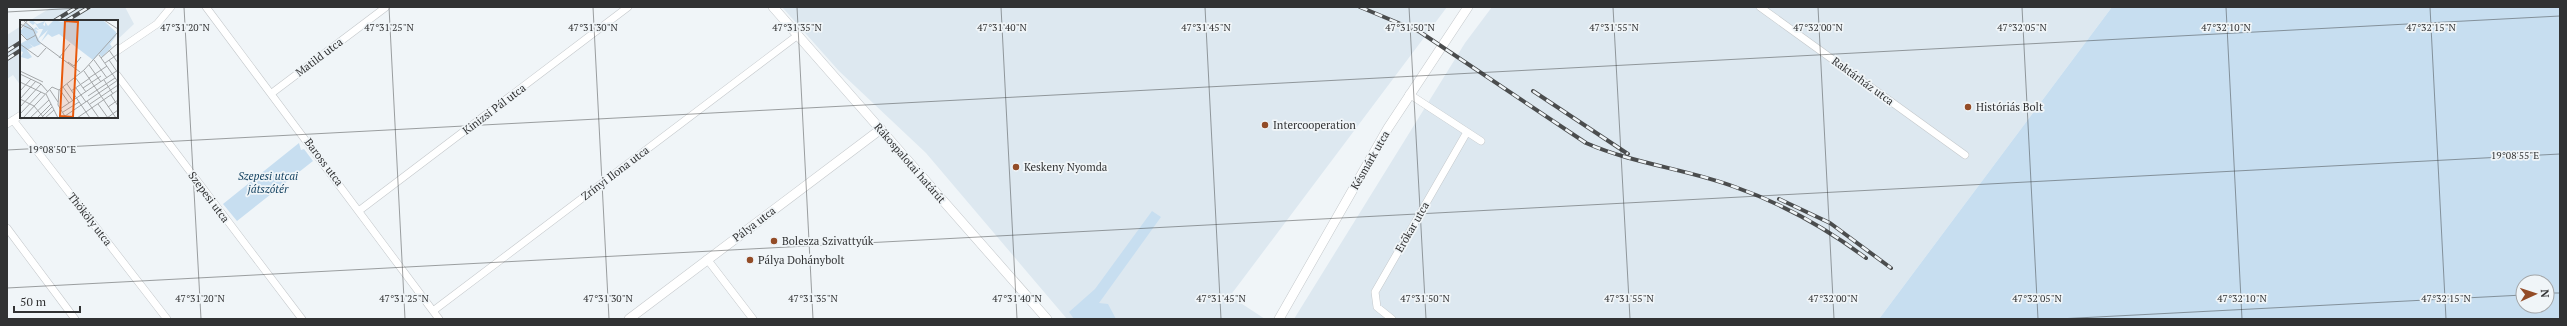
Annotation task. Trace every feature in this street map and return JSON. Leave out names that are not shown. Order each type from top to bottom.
[{"type":"street","points":[[118,50],[157,24],[171,7]]},
{"type":"street","name":"Baross utca","points":[[206,7],[360,210],[439,319]]},
{"type":"street","name":"Matild utca","points":[[272,93],[386,7]]},
{"type":"street","name":"Kinizsi Pál utca","points":[[360,210],[628,7]]},
{"type":"street","name":"Rákospalotai határút","points":[[773,7],[881,129],[903,158],[1047,319]]},
{"type":"street","name":"Késmárk utca","points":[[1279,319],[1409,94],[1468,7]]},
{"type":"street","name":"Raktárház utca","points":[[1760,7],[1965,155]]},
{"type":"street","name":"Zrínyi Ilona utca","points":[[432,311],[798,35]]},
{"type":"street","name":"Szepesi utca","points":[[118,77],[302,319]]},
{"type":"street","points":[[1409,94],[1481,141]]},
{"type":"street","points":[[10,122],[20,116]]},
{"type":"street","name":"Thököly utca","points":[[10,122],[167,319]]},
{"type":"street","name":"Pálya utca","points":[[629,319],[881,129]]},
{"type":"street","name":"Erőkar utca","points":[[1392,319],[1377,307],[1375,292],[1468,132]]},
{"type":"street","points":[[7,228],[75,319]]},
{"type":"street","points":[[708,259],[753,319]]},
{"type":"shaded area","points":[[52,7],[125,7],[134,24],[118,39],[118,20],[31,20]]},
{"type":"shaded area","points":[[782,7],[1447,7],[1230,296],[1265,319],[1067,319],[926,153],[839,71]]},
{"type":"shaded area","points":[[1492,7],[2112,7],[1879,319],[1294,319],[1465,43]]},
{"type":"shaded area","points":[[20,27],[20,85],[13,75],[7,79],[7,35]]},
{"type":"green space","points":[[2112,7],[2560,7],[2560,319],[1879,319]]},
{"type":"green space","name":"Szepesi utcai játszótér","points":[[299,143],[301,150],[304,149],[313,161],[237,221],[223,204]]},
{"type":"green space","points":[[1152,211],[1161,217],[1099,303],[1108,304],[1116,319],[1074,319],[1069,312],[1095,289]]},
{"type":"railway","points":[[56,20],[77,7]]},
{"type":"railway","points":[[68,20],[89,7]]},
{"type":"railway","points":[[1360,7],[1420,32],[1586,143],[1623,156],[1698,175],[1753,194],[1787,209],[1820,227],[1866,258]]},
{"type":"railway","points":[[7,51],[20,43]]},
{"type":"railway","points":[[7,59],[20,51]]},
{"type":"railway","points":[[1533,91],[1628,154]]},
{"type":"railway","points":[[1779,199],[1830,223],[1891,268]]},
{"type":"place","name":"Históriás Bolt","points":[[1968,107]]},
{"type":"place","name":"Intercooperation","points":[[1265,125]]},
{"type":"place","name":"Keskeny Nyomda","points":[[1016,167]]},
{"type":"place","name":"Bolesza Szivattyúk","points":[[774,241]]},
{"type":"place","name":"Pálya Dohánybolt","points":[[750,260]]}]
